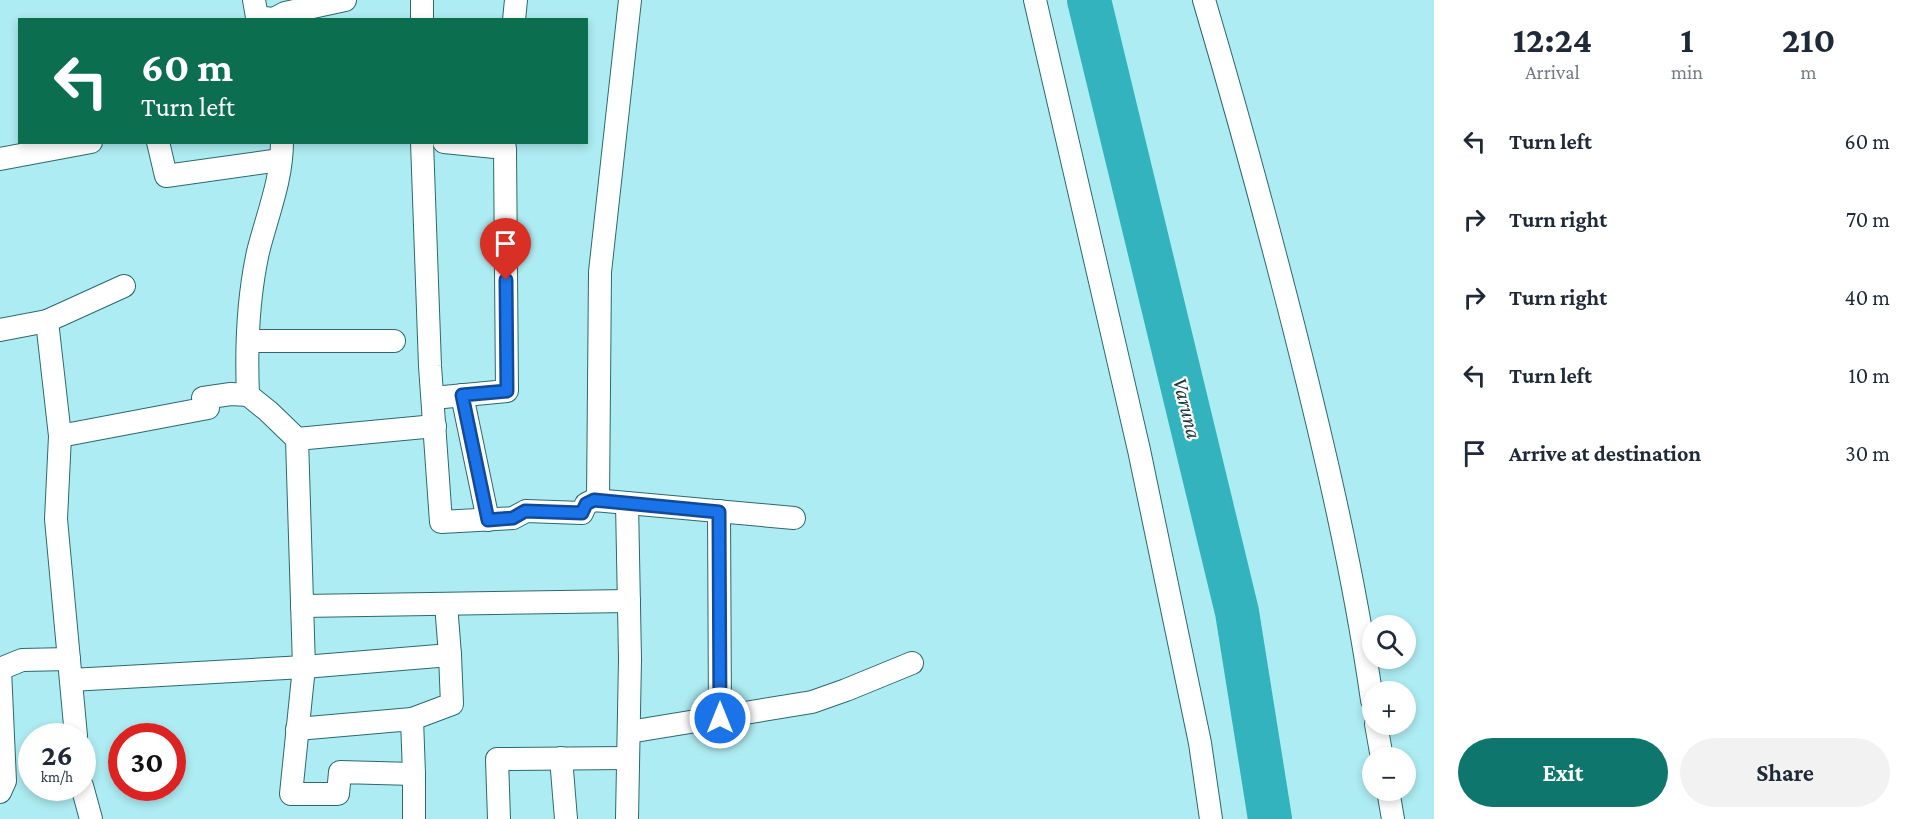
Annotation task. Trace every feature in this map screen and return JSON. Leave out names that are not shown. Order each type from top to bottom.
[{"type":"street","points":[[254,0],[257,17],[264,18]]},
{"type":"street","points":[[274,18],[285,13],[345,0]]},
{"type":"street","points":[[422,0],[422,18]]},
{"type":"street","points":[[514,18],[516,0]]},
{"type":"street","points":[[598,500],[600,272],[630,0]]},
{"type":"street","points":[[1035,0],[1139,450],[1200,743],[1211,819]]},
{"type":"street","points":[[1203,0],[1270,235],[1320,432],[1362,629],[1369,681]]},
{"type":"street","points":[[0,159],[80,144]]},
{"type":"street","points":[[158,144],[166,176],[281,151],[254,273],[248,341],[248,395]]},
{"type":"street","points":[[422,144],[441,522],[513,518],[525,511],[582,513],[588,502],[598,500],[794,518]]},
{"type":"street","points":[[433,398],[507,391],[505,148],[499,145],[481,144]]},
{"type":"street","points":[[0,330],[46,321],[124,286]]},
{"type":"street","points":[[46,321],[60,435],[56,519],[75,723]]},
{"type":"street","points":[[248,341],[394,341]]},
{"type":"street","points":[[60,435],[208,408],[203,398],[231,394],[248,395],[268,411],[297,439],[304,667],[291,794],[338,794],[340,772],[414,774]]},
{"type":"street","points":[[462,395],[488,520]]},
{"type":"street","points":[[297,439],[435,426]]},
{"type":"street","points":[[627,503],[629,601],[627,819]]},
{"type":"street","points":[[719,512],[720,718]]},
{"type":"street","points":[[302,606],[629,601]]},
{"type":"street","points":[[297,729],[412,719],[452,704],[446,604]]},
{"type":"street","points":[[0,792],[4,781],[0,669],[22,660],[70,669],[304,667],[450,655]]},
{"type":"street","points":[[629,732],[812,702],[912,663]]},
{"type":"street","points":[[412,719],[414,819]]},
{"type":"street","points":[[561,758],[566,819]]},
{"type":"street","points":[[499,819],[497,759],[628,758]]},
{"type":"street","points":[[86,801],[91,819]]},
{"type":"street","points":[[1390,801],[1393,819]]},
{"type":"waterway","name":"Varuna","points":[[1089,0],[1237,612],[1270,819]]},
{"type":"route","points":[[506,280],[507,391],[462,395],[488,520],[513,518],[525,511],[582,513],[586,504],[594,500],[719,512],[720,718]]}]
